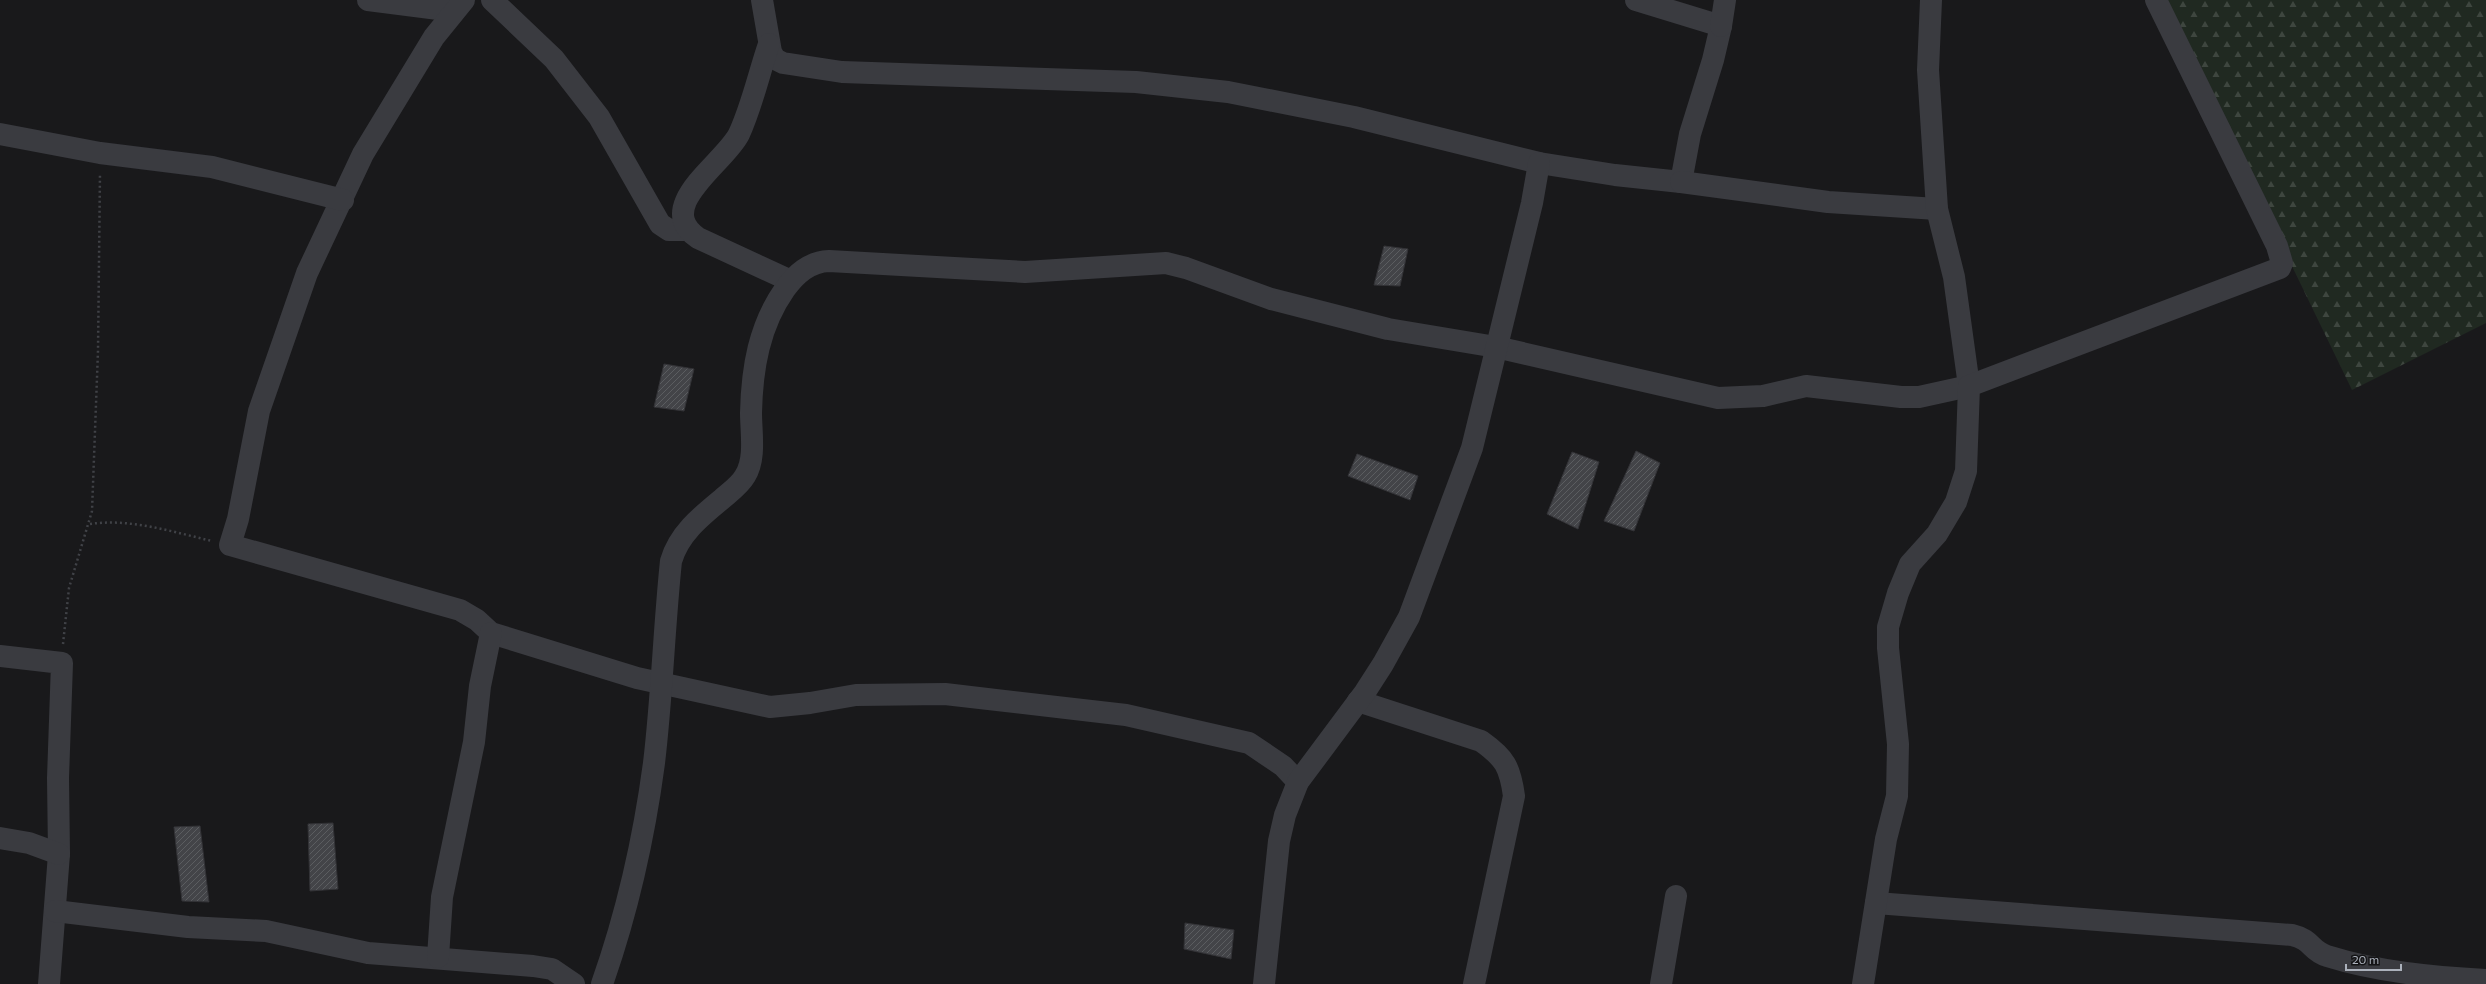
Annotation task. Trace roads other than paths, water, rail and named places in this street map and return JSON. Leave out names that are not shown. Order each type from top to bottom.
[{"type":"street","points":[[368,0],[459,5]]},
{"type":"street","points":[[492,0],[554,59],[599,117],[660,224],[669,230],[687,230],[698,238],[791,281]]},
{"type":"street","points":[[762,0],[768,44],[773,56],[779,62],[842,72],[1136,82],[1228,92],[1354,117],[1539,163],[1615,175],[1681,182],[1828,202],[1937,209]]},
{"type":"street","points":[[1636,0],[1721,26]]},
{"type":"street","points":[[1681,182],[1690,134],[1713,60],[1721,26],[1724,0]]},
{"type":"street","points":[[1863,984],[1886,839],[1897,796],[1898,744],[1888,648],[1888,627],[1898,593],[1910,564],[1937,534],[1956,502],[1966,471],[1969,386],[1954,277],[1937,209],[1928,70],[1931,0]]},
{"type":"street","points":[[602,984],[617,940],[638,850],[654,764],[672,557],[675,547],[687,531],[735,488],[746,475],[751,462],[752,407],[758,349],[764,326],[773,306],[791,281],[805,268],[817,262],[1025,272],[1166,263],[1303,308],[1388,329],[1496,348],[1718,398],[1763,396],[1806,386],[1901,397],[1919,397],[1969,386],[2280,268],[2282,263],[2277,246],[2156,0]]},
{"type":"street","points":[[459,5],[434,37],[363,154],[343,200],[307,273],[259,411],[238,519],[230,545],[460,610],[477,620],[490,634],[637,678],[770,707],[810,703],[856,695],[945,694],[1126,715],[1249,743],[1283,766],[1298,782]]},
{"type":"street","points":[[687,230],[683,217],[685,204],[692,188],[728,151],[738,136],[768,44]]},
{"type":"street","points":[[0,134],[100,153],[212,167],[343,200]]},
{"type":"street","points":[[1264,984],[1279,841],[1285,815],[1298,782],[1358,701],[1383,664],[1409,617],[1472,448],[1532,203],[1539,163]]},
{"type":"street","points":[[438,957],[438,927],[442,897],[474,742],[480,686],[490,634]]},
{"type":"street","points":[[0,656],[62,663],[58,778],[59,854],[48,984]]},
{"type":"street","points":[[1358,701],[1481,741],[1496,752],[1506,763],[1512,777],[1514,796],[1474,984]]},
{"type":"street","points":[[0,838],[29,843],[59,854]]},
{"type":"street","points":[[1661,984],[1676,896]]},
{"type":"street","points":[[1876,903],[2292,935],[2304,938],[2318,954],[2358,966],[2446,978],[2486,980]]},
{"type":"street","points":[[55,911],[188,927],[266,931],[368,953],[438,957],[552,969],[574,984]]}]
